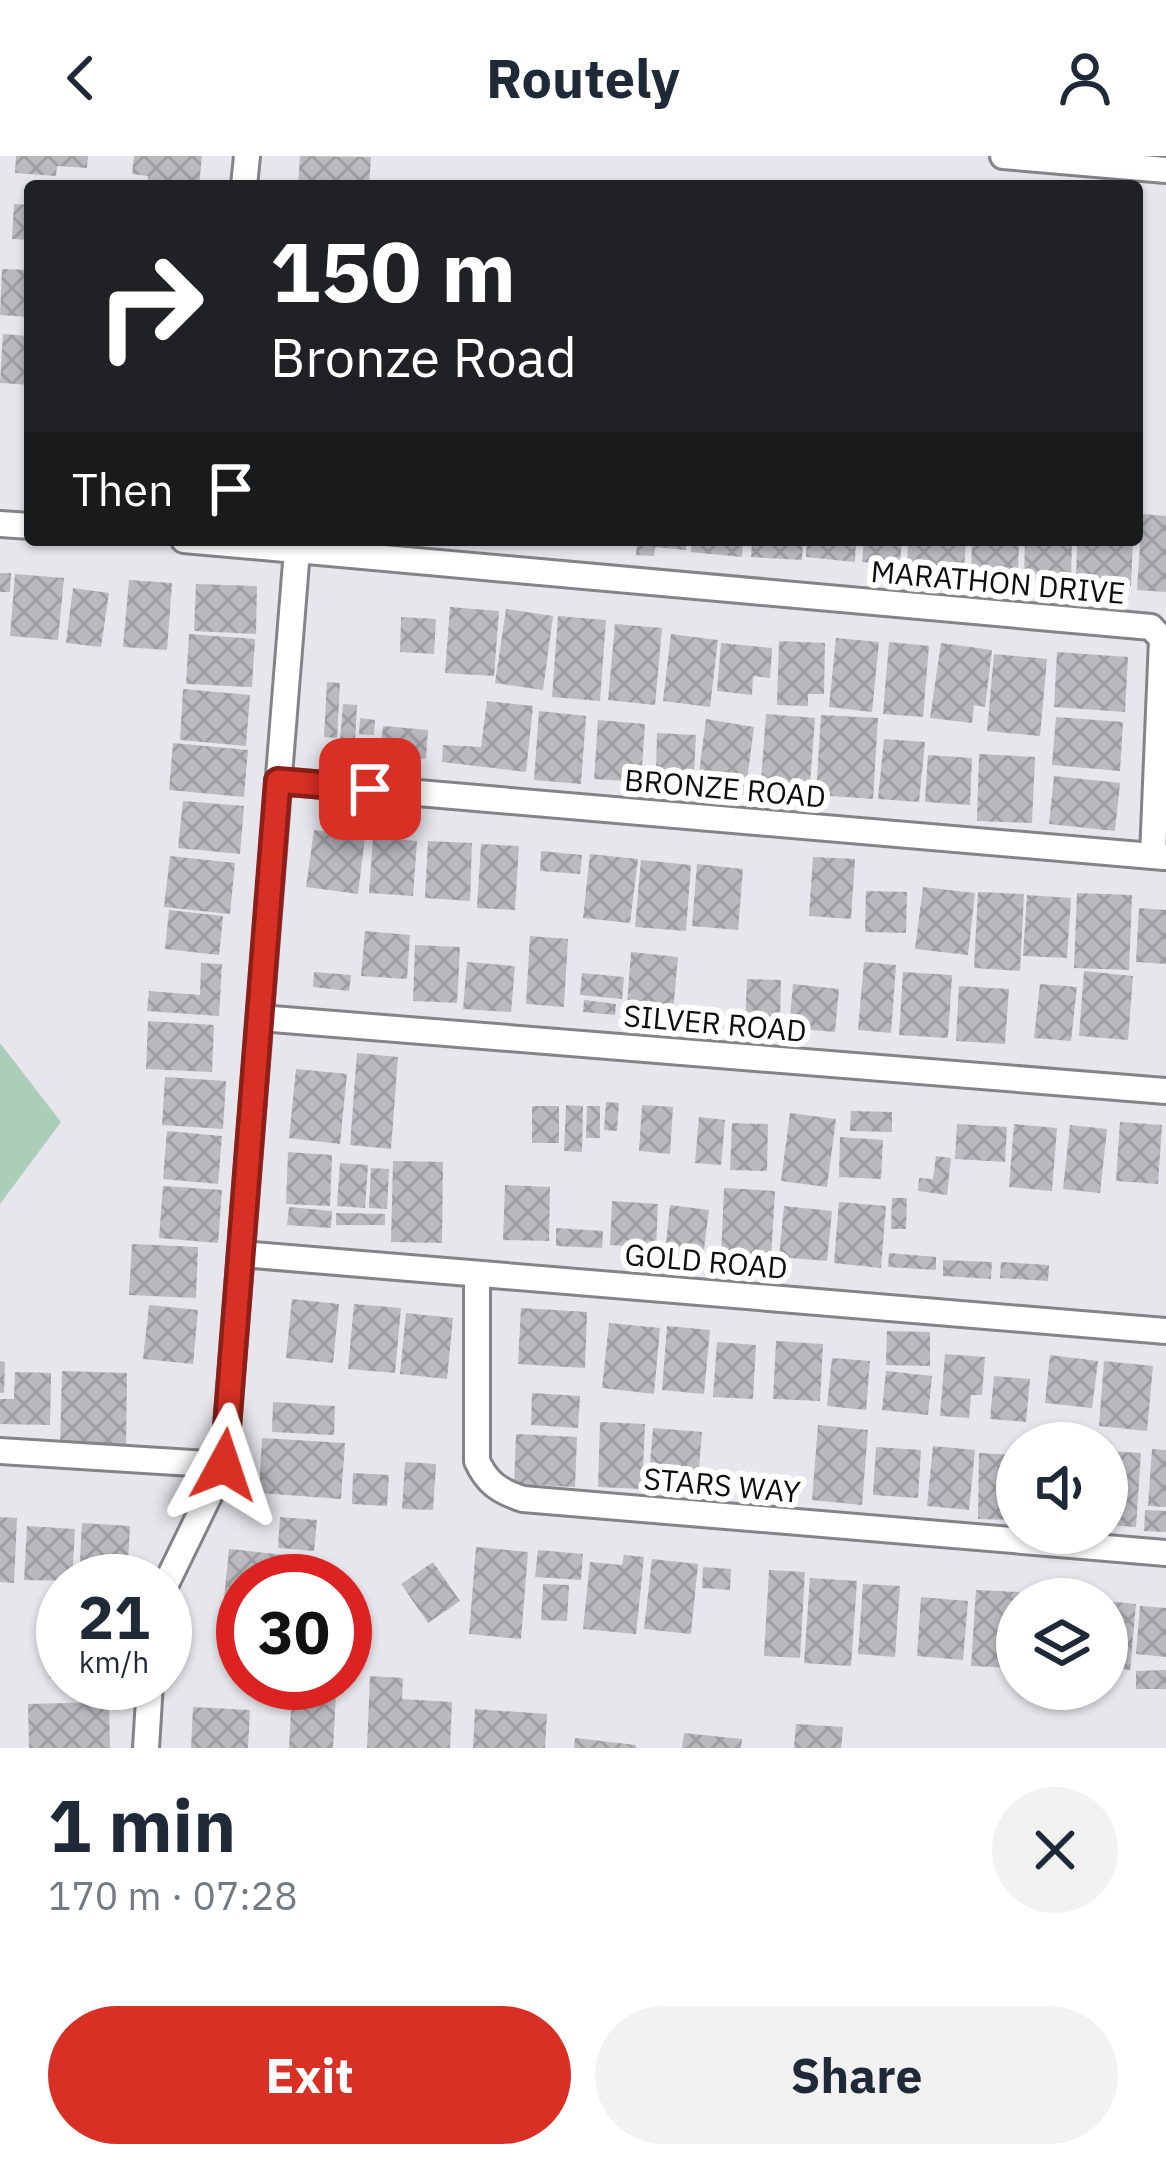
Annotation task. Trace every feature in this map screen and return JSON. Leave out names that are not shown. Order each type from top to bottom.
[{"type":"street","points":[[1003,156],[1166,170]]},
{"type":"street","name":"MARATHON DRIVE","points":[[252,546],[1127,625],[1159,632],[1159,856]]},
{"type":"street","points":[[181,1554],[224,1465],[297,550]]},
{"type":"street","name":"BRONZE ROAD","points":[[278,781],[1159,856]]},
{"type":"street","name":"SILVER ROAD","points":[[260,1018],[1166,1091]]},
{"type":"street","name":"GOLD ROAD","points":[[242,1254],[1166,1331]]},
{"type":"street","name":"STARS WAY","points":[[477,1274],[477,1461],[491,1485],[505,1493],[602,1506],[1166,1552]]},
{"type":"street","points":[[0,1451],[224,1465]]},
{"type":"street","points":[[146,1748],[149,1710]]},
{"type":"green space","points":[[0,1043],[61,1122],[0,1204]]},
{"type":"building","points":[[16,156],[88,156],[87,168],[57,166],[56,176],[15,173]]},
{"type":"building","points":[[134,156],[202,156],[200,180],[148,180],[148,176],[132,174]]},
{"type":"building","points":[[300,156],[371,157],[369,180],[298,180]]},
{"type":"building","points":[[14,204],[24,205],[24,240],[12,239]]},
{"type":"building","points":[[2,269],[24,270],[24,317],[0,315]]},
{"type":"building","points":[[3,334],[24,336],[24,385],[0,383]]},
{"type":"building","points":[[1143,514],[1166,516],[1166,592],[1137,590]]},
{"type":"building","points":[[637,546],[686,546],[686,550],[655,547],[654,556],[636,555]]},
{"type":"building","points":[[692,546],[743,546],[742,557],[691,552]]},
{"type":"building","points":[[752,546],[803,546],[802,560],[751,557]]},
{"type":"building","points":[[807,546],[856,546],[855,562],[806,557]]},
{"type":"building","points":[[863,546],[902,546],[900,565],[862,562]]},
{"type":"building","points":[[908,546],[966,546],[964,570],[907,567]]},
{"type":"building","points":[[972,546],[1019,546],[1018,573],[971,570]]},
{"type":"building","points":[[1025,546],[1072,546],[1071,580],[1024,578]]},
{"type":"building","points":[[1077,546],[1133,546],[1131,586],[1076,584]]},
{"type":"building","points":[[0,573],[11,573],[10,592],[0,592]]},
{"type":"building","points":[[15,574],[64,578],[58,640],[10,636]]},
{"type":"building","points":[[129,580],[172,583],[167,650],[123,647]]},
{"type":"building","points":[[196,584],[257,586],[256,634],[194,631]]},
{"type":"building","points":[[73,588],[109,593],[101,647],[66,643]]},
{"type":"building","points":[[450,607],[499,611],[494,676],[445,673]]},
{"type":"building","points":[[506,609],[553,616],[543,690],[495,683]]},
{"type":"building","points":[[558,616],[606,620],[600,701],[552,697]]},
{"type":"building","points":[[401,617],[436,619],[434,654],[400,652]]},
{"type":"building","points":[[615,624],[662,628],[655,705],[608,700]]},
{"type":"building","points":[[189,634],[255,639],[252,687],[186,684]]},
{"type":"building","points":[[671,634],[718,640],[710,707],[663,701]]},
{"type":"building","points":[[836,638],[879,642],[872,712],[829,707]]},
{"type":"building","points":[[779,641],[825,643],[824,694],[808,694],[808,706],[777,705]]},
{"type":"building","points":[[889,642],[929,646],[923,717],[883,714]]},
{"type":"building","points":[[721,643],[772,648],[770,678],[753,676],[752,695],[717,691]]},
{"type":"building","points":[[941,643],[992,650],[985,707],[974,705],[972,723],[930,718]]},
{"type":"building","points":[[1057,652],[1128,657],[1125,712],[1054,707]]},
{"type":"building","points":[[994,654],[1047,659],[1040,736],[987,731]]},
{"type":"building","points":[[327,682],[340,683],[337,738],[324,737]]},
{"type":"building","points":[[183,689],[250,695],[246,746],[180,740]]},
{"type":"building","points":[[487,701],[533,706],[526,772],[442,762],[443,745],[481,747]]},
{"type":"building","points":[[343,704],[357,705],[355,742],[340,741]]},
{"type":"building","points":[[539,711],[586,716],[581,784],[534,780]]},
{"type":"building","points":[[766,714],[815,718],[809,798],[760,794]]},
{"type":"building","points":[[821,715],[878,718],[873,799],[816,795]]},
{"type":"building","points":[[1056,717],[1123,722],[1120,771],[1052,765]]},
{"type":"building","points":[[360,718],[375,720],[374,735],[359,734]]},
{"type":"building","points":[[706,719],[754,727],[745,795],[697,788]]},
{"type":"building","points":[[598,720],[645,724],[641,782],[594,779]]},
{"type":"building","points":[[383,726],[428,730],[426,759],[380,755]]},
{"type":"building","points":[[657,733],[696,735],[694,774],[656,772]]},
{"type":"building","points":[[884,739],[925,742],[919,802],[878,799]]},
{"type":"building","points":[[357,741],[372,741],[372,760],[357,760]]},
{"type":"building","points":[[173,743],[248,750],[244,797],[169,790]]},
{"type":"building","points":[[979,754],[1035,757],[1032,823],[977,821]]},
{"type":"building","points":[[928,755],[972,758],[970,805],[925,802]]},
{"type":"building","points":[[1054,776],[1120,783],[1115,831],[1049,824]]},
{"type":"building","points":[[183,801],[244,806],[240,854],[178,848]]},
{"type":"building","points":[[314,830],[365,837],[358,894],[306,887]]},
{"type":"building","points":[[373,837],[417,841],[413,896],[369,893]]},
{"type":"building","points":[[428,841],[472,843],[470,901],[425,898]]},
{"type":"building","points":[[481,844],[519,846],[515,910],[477,908]]},
{"type":"building","points":[[541,851],[582,855],[580,874],[540,871]]},
{"type":"building","points":[[590,854],[638,859],[630,923],[583,918]]},
{"type":"building","points":[[170,856],[235,863],[230,914],[164,907]]},
{"type":"building","points":[[813,857],[855,859],[851,919],[809,916]]},
{"type":"building","points":[[641,860],[691,865],[686,931],[635,927]]},
{"type":"building","points":[[697,864],[743,869],[738,930],[692,926]]},
{"type":"building","points":[[923,887],[975,893],[968,955],[915,949]]},
{"type":"building","points":[[866,891],[907,892],[906,933],[865,932]]},
{"type":"building","points":[[978,892],[1024,894],[1020,971],[974,968]]},
{"type":"building","points":[[1077,893],[1132,895],[1129,970],[1074,968]]},
{"type":"building","points":[[1027,895],[1071,898],[1067,958],[1023,956]]},
{"type":"building","points":[[1139,908],[1166,910],[1166,964],[1136,962]]},
{"type":"building","points":[[169,910],[223,916],[219,955],[165,949]]},
{"type":"building","points":[[365,931],[410,935],[407,979],[361,976]]},
{"type":"building","points":[[530,936],[568,939],[564,1007],[526,1004]]},
{"type":"building","points":[[415,945],[460,947],[457,1003],[413,1001]]},
{"type":"building","points":[[631,952],[678,957],[672,1022],[626,1018]]},
{"type":"building","points":[[467,962],[515,966],[511,1012],[463,1009]]},
{"type":"building","points":[[864,962],[896,965],[891,1033],[858,1030]]},
{"type":"building","points":[[201,963],[222,964],[219,1016],[147,1011],[149,991],[200,995]]},
{"type":"building","points":[[1084,971],[1133,976],[1128,1040],[1079,1036]]},
{"type":"building","points":[[314,972],[351,975],[349,991],[313,987]]},
{"type":"building","points":[[903,972],[952,975],[948,1038],[899,1035]]},
{"type":"building","points":[[582,973],[624,977],[622,999],[580,995]]},
{"type":"building","points":[[747,979],[781,980],[780,1025],[745,1024]]},
{"type":"building","points":[[793,984],[839,989],[835,1032],[789,1028]]},
{"type":"building","points":[[1040,984],[1077,987],[1071,1041],[1034,1038]]},
{"type":"building","points":[[959,986],[1009,989],[1005,1044],[956,1041]]},
{"type":"building","points":[[584,1000],[616,1004],[615,1015],[583,1012]]},
{"type":"building","points":[[148,1021],[214,1025],[212,1072],[146,1069]]},
{"type":"building","points":[[357,1053],[398,1057],[391,1149],[350,1145]]},
{"type":"building","points":[[296,1069],[347,1074],[340,1144],[289,1138]]},
{"type":"building","points":[[165,1077],[226,1081],[223,1129],[162,1125]]},
{"type":"building","points":[[606,1102],[619,1103],[617,1131],[604,1130]]},
{"type":"building","points":[[566,1105],[583,1106],[582,1152],[564,1151]]},
{"type":"building","points":[[642,1105],[673,1107],[670,1154],[639,1151]]},
{"type":"building","points":[[532,1106],[559,1106],[559,1143],[532,1143]]},
{"type":"building","points":[[587,1106],[600,1106],[600,1138],[586,1138]]},
{"type":"building","points":[[851,1111],[892,1112],[892,1132],[850,1131]]},
{"type":"building","points":[[790,1113],[836,1119],[827,1187],[781,1181]]},
{"type":"building","points":[[699,1117],[725,1120],[721,1165],[695,1163]]},
{"type":"building","points":[[1120,1122],[1162,1125],[1158,1184],[1116,1181]]},
{"type":"building","points":[[732,1123],[768,1124],[767,1171],[730,1170]]},
{"type":"building","points":[[957,1124],[1007,1127],[1005,1162],[955,1159]]},
{"type":"building","points":[[1014,1124],[1057,1128],[1052,1191],[1009,1187]]},
{"type":"building","points":[[1070,1125],[1107,1129],[1100,1193],[1063,1189]]},
{"type":"building","points":[[167,1131],[222,1136],[218,1184],[163,1179]]},
{"type":"building","points":[[840,1137],[883,1140],[881,1179],[839,1177]]},
{"type":"building","points":[[288,1152],[332,1155],[330,1206],[286,1204]]},
{"type":"building","points":[[936,1156],[951,1158],[947,1195],[918,1191],[919,1178],[933,1179]]},
{"type":"building","points":[[393,1161],[443,1162],[442,1243],[391,1242]]},
{"type":"building","points":[[340,1163],[368,1165],[365,1208],[337,1206]]},
{"type":"building","points":[[371,1168],[389,1169],[387,1209],[369,1208]]},
{"type":"building","points":[[505,1185],[550,1187],[549,1241],[503,1240]]},
{"type":"building","points":[[163,1186],[222,1190],[218,1243],[159,1238]]},
{"type":"building","points":[[724,1188],[775,1191],[771,1259],[721,1256]]},
{"type":"building","points":[[892,1198],[907,1198],[906,1229],[891,1229]]},
{"type":"building","points":[[612,1201],[658,1204],[656,1248],[610,1245]]},
{"type":"building","points":[[839,1202],[886,1206],[881,1268],[834,1263]]},
{"type":"building","points":[[670,1205],[709,1210],[703,1257],[665,1253]]},
{"type":"building","points":[[784,1206],[832,1211],[827,1261],[779,1257]]},
{"type":"building","points":[[289,1207],[332,1211],[331,1228],[287,1225]]},
{"type":"building","points":[[336,1213],[385,1214],[385,1225],[336,1225]]},
{"type":"building","points":[[556,1228],[603,1231],[602,1248],[556,1246]]},
{"type":"building","points":[[132,1244],[198,1247],[196,1298],[129,1295]]},
{"type":"building","points":[[889,1253],[936,1257],[936,1270],[888,1267]]},
{"type":"building","points":[[943,1260],[992,1262],[991,1279],[943,1276]]},
{"type":"building","points":[[1001,1262],[1049,1265],[1048,1281],[1000,1278]]},
{"type":"building","points":[[292,1299],[339,1304],[333,1363],[286,1358]]},
{"type":"building","points":[[354,1304],[401,1308],[395,1373],[348,1369]]},
{"type":"building","points":[[149,1305],[198,1310],[193,1364],[143,1359]]},
{"type":"building","points":[[521,1308],[587,1312],[585,1368],[518,1364]]},
{"type":"building","points":[[406,1313],[453,1318],[447,1379],[400,1374]]},
{"type":"building","points":[[609,1323],[660,1328],[654,1394],[602,1388]]},
{"type":"building","points":[[667,1326],[710,1330],[704,1394],[662,1390]]},
{"type":"building","points":[[887,1331],[930,1332],[930,1366],[886,1365]]},
{"type":"building","points":[[776,1341],[823,1344],[820,1401],[773,1399]]},
{"type":"building","points":[[717,1342],[756,1345],[753,1399],[713,1397]]},
{"type":"building","points":[[945,1354],[985,1357],[982,1395],[971,1395],[969,1418],[940,1416]]},
{"type":"building","points":[[1050,1355],[1098,1361],[1092,1408],[1045,1403]]},
{"type":"building","points":[[832,1358],[870,1361],[866,1410],[827,1406]]},
{"type":"building","points":[[0,1361],[5,1362],[4,1393],[0,1393]]},
{"type":"building","points":[[1104,1361],[1153,1366],[1147,1431],[1128,1429],[1128,1422],[1099,1422]]},
{"type":"building","points":[[62,1371],[127,1373],[126,1449],[60,1447]]},
{"type":"building","points":[[886,1371],[932,1376],[928,1415],[882,1410]]},
{"type":"building","points":[[15,1372],[51,1373],[50,1425],[0,1424],[0,1399],[14,1399]]},
{"type":"building","points":[[994,1376],[1030,1379],[1026,1422],[990,1419]]},
{"type":"building","points":[[532,1393],[580,1396],[578,1428],[531,1425]]},
{"type":"building","points":[[273,1402],[335,1406],[334,1435],[272,1432]]},
{"type":"building","points":[[600,1422],[645,1424],[642,1489],[598,1487]]},
{"type":"building","points":[[818,1425],[868,1430],[862,1505],[812,1500]]},
{"type":"building","points":[[653,1428],[702,1432],[697,1492],[648,1488]]},
{"type":"building","points":[[516,1434],[577,1437],[575,1487],[514,1484]]},
{"type":"building","points":[[262,1438],[345,1443],[341,1499],[259,1493]]},
{"type":"building","points":[[933,1446],[975,1450],[969,1510],[927,1506]]},
{"type":"building","points":[[876,1447],[921,1450],[918,1498],[873,1495]]},
{"type":"building","points":[[1152,1449],[1166,1450],[1166,1507],[1148,1506]]},
{"type":"building","points":[[1128,1452],[1141,1453],[1136,1527],[1128,1526]]},
{"type":"building","points":[[979,1453],[996,1454],[996,1519],[978,1519]]},
{"type":"building","points":[[405,1462],[436,1464],[433,1510],[402,1509]]},
{"type":"building","points":[[353,1473],[389,1475],[387,1506],[352,1504]]},
{"type":"building","points":[[1145,1510],[1166,1511],[1166,1532],[1144,1531]]},
{"type":"building","points":[[0,1517],[17,1518],[14,1583],[0,1582]]},
{"type":"building","points":[[280,1517],[317,1520],[314,1551],[278,1548]]},
{"type":"building","points":[[82,1523],[130,1526],[128,1554],[80,1554]]},
{"type":"building","points":[[27,1526],[75,1529],[74,1554],[36,1554],[36,1580],[24,1580]]},
{"type":"building","points":[[476,1547],[528,1552],[521,1639],[469,1634]]},
{"type":"building","points":[[229,1549],[276,1554],[228,1554]]},
{"type":"building","points":[[538,1550],[583,1554],[581,1580],[535,1577]]},
{"type":"building","points":[[624,1555],[644,1557],[636,1634],[583,1629],[590,1562],[622,1565]]},
{"type":"building","points":[[652,1559],[698,1564],[691,1634],[644,1629]]},
{"type":"building","points":[[433,1562],[460,1601],[428,1623],[401,1584]]},
{"type":"building","points":[[703,1567],[731,1569],[730,1590],[702,1588]]},
{"type":"building","points":[[769,1570],[805,1572],[800,1658],[764,1656]]},
{"type":"building","points":[[810,1578],[857,1581],[851,1666],[804,1663]]},
{"type":"building","points":[[543,1584],[569,1585],[567,1621],[541,1620]]},
{"type":"building","points":[[863,1584],[900,1586],[895,1657],[858,1654]]},
{"type":"building","points":[[976,1590],[996,1591],[996,1667],[971,1666]]},
{"type":"building","points":[[921,1597],[968,1601],[963,1660],[917,1656]]},
{"type":"building","points":[[1128,1603],[1136,1604],[1128,1670]]},
{"type":"building","points":[[1140,1606],[1166,1608],[1166,1657],[1136,1654]]},
{"type":"building","points":[[1166,1670],[1166,1689],[1136,1689],[1136,1671]]},
{"type":"building","points":[[372,1676],[403,1678],[402,1699],[452,1702],[450,1748],[367,1748]]},
{"type":"building","points":[[28,1704],[36,1704],[36,1710],[109,1710],[110,1748],[29,1748]]},
{"type":"building","points":[[193,1707],[250,1710],[248,1748],[191,1748]]},
{"type":"building","points":[[475,1709],[547,1714],[545,1748],[473,1748]]},
{"type":"building","points":[[291,1710],[335,1710],[333,1748],[289,1748]]},
{"type":"building","points":[[796,1724],[843,1727],[841,1748],[794,1748]]},
{"type":"building","points":[[684,1733],[742,1739],[741,1748],[682,1748]]},
{"type":"building","points":[[575,1738],[636,1745],[636,1748],[574,1748]]},
{"type":"route","points":[[224,1465],[278,781],[370,789]]}]
